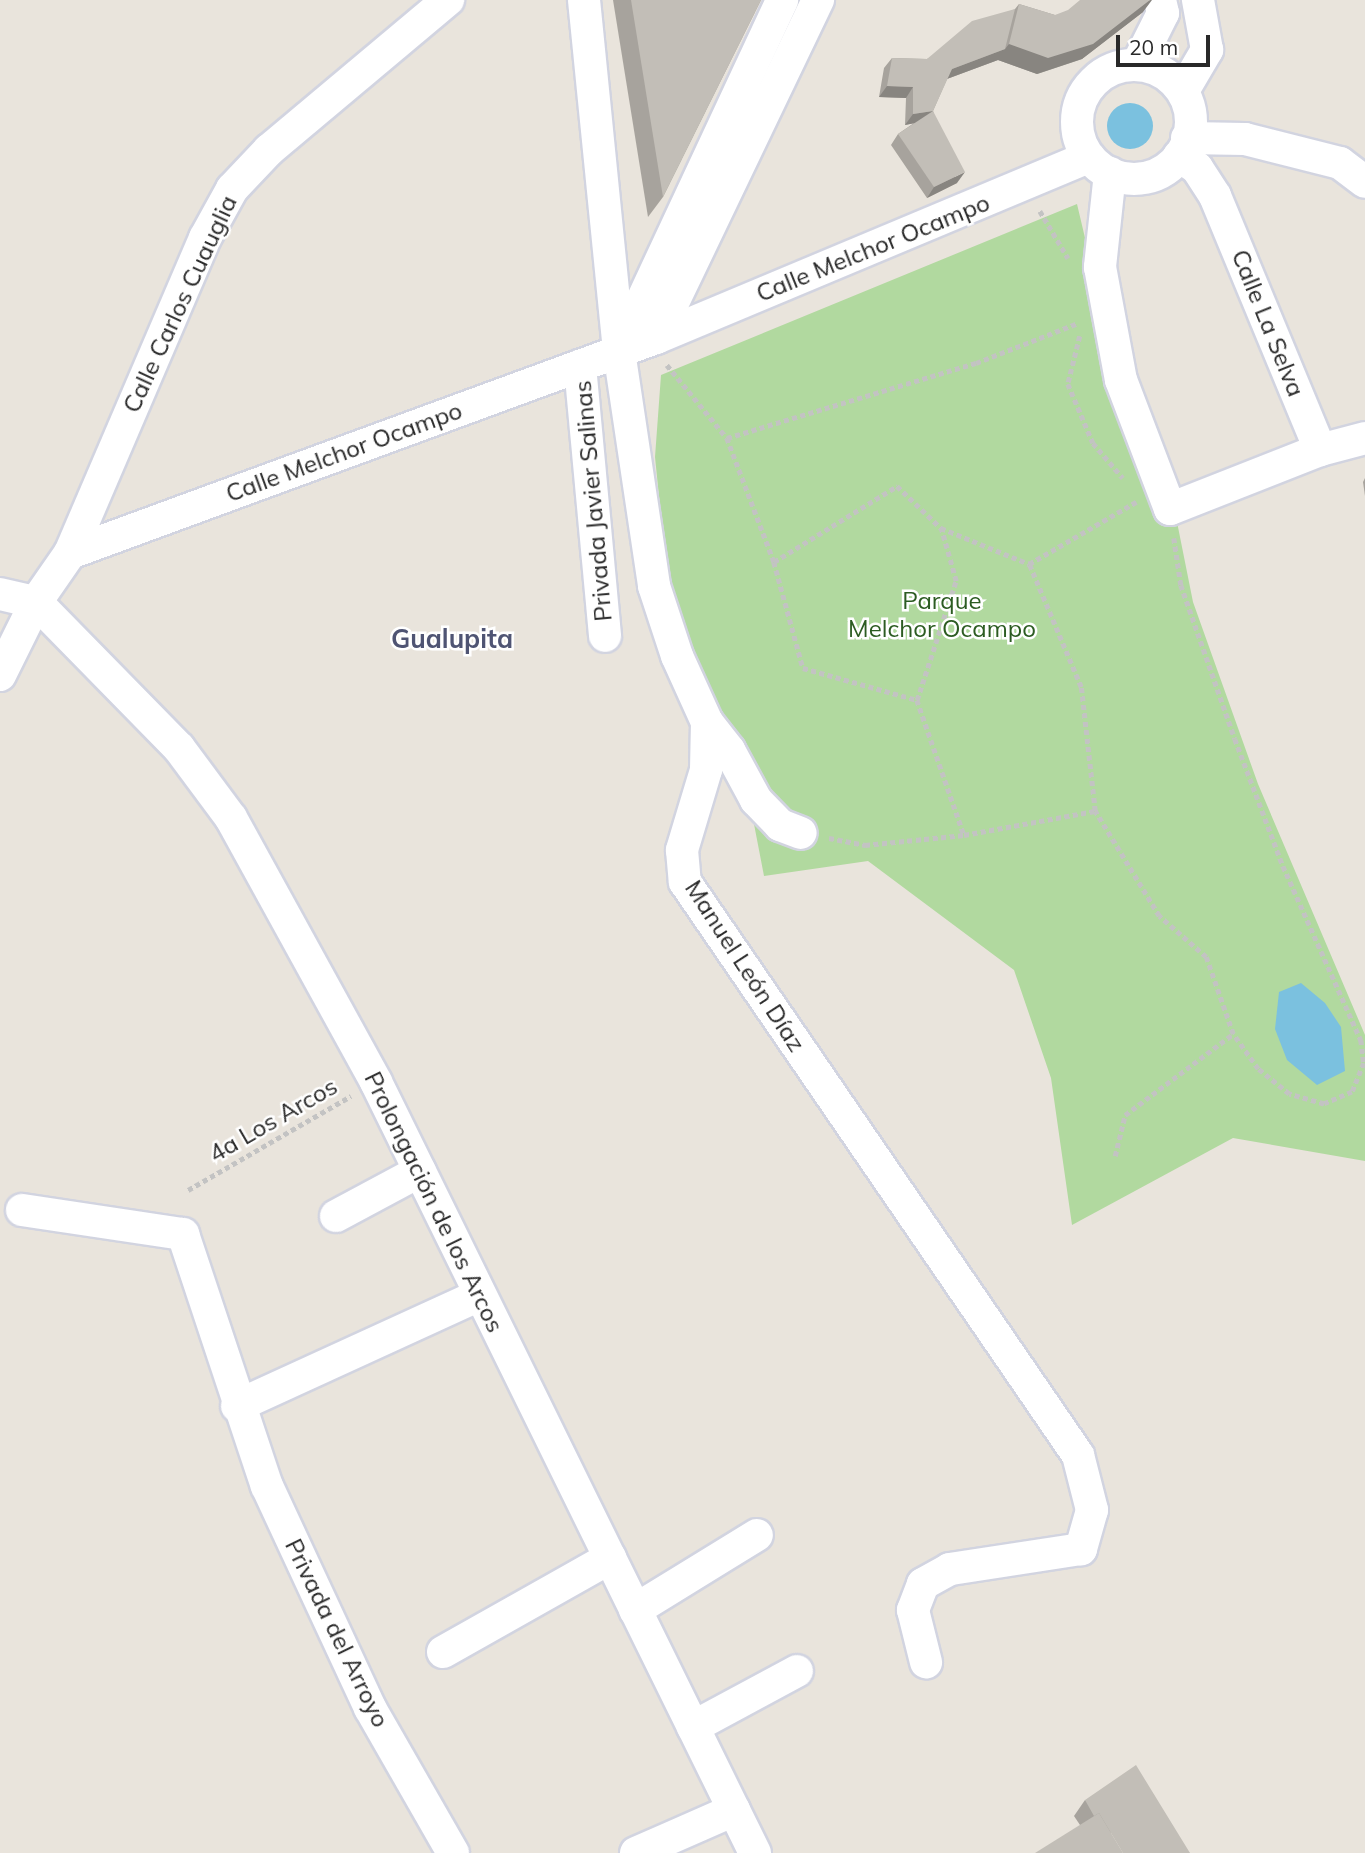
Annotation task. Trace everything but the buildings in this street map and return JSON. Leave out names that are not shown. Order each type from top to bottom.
[{"type":"street","name":"Calle Carlos Cuauglia","points":[[0,675],[36,602],[70,553],[205,238],[232,189],[269,150],[448,0]]},
{"type":"street","points":[[583,0],[640,343]]},
{"type":"street","points":[[640,343],[782,0]]},
{"type":"street","points":[[640,343],[818,0]]},
{"type":"street","points":[[1136,65],[1163,13],[1160,0]]},
{"type":"street","points":[[1182,91],[1207,50],[1198,0]]},
{"type":"street","points":[[1183,147],[1189,105],[1182,91],[1154,68],[1136,65],[1110,71],[1087,88],[1076,123],[1100,165],[1100,267],[1121,380],[1170,509],[1320,450],[1365,438]]},
{"type":"street","points":[[1152,176],[1183,147],[1245,139],[1352,157],[1365,182]]},
{"type":"street","name":"Calle La Selva","points":[[1183,147],[1215,196],[1320,450]]},
{"type":"street","name":"Calle Melchor Ocampo","points":[[70,553],[640,343],[1025,185],[1100,165]]},
{"type":"street","points":[[1100,165],[1135,179],[1152,176],[1215,196]]},
{"type":"street","name":"Manuel León Díaz","points":[[640,343],[654,586],[677,656],[707,722],[706,770],[682,850],[685,882],[1078,1455],[1092,1510],[1081,1549],[950,1569],[923,1584],[913,1610],[926,1662]]},
{"type":"street","name":"Privada Javier Salinas","points":[[580,366],[605,636]]},
{"type":"street","points":[[0,594],[36,602]]},
{"type":"street","name":"Prolongación de los Arcos","points":[[36,602],[179,748],[231,818],[376,1082],[755,1853]]},
{"type":"street","points":[[707,722],[729,750],[756,800],[780,825],[801,832]]},
{"type":"street","points":[[336,1216],[420,1171]]},
{"type":"street","name":"Privada del Arroyo","points":[[22,1210],[183,1234],[237,1406],[267,1486],[370,1707],[453,1853]]},
{"type":"street","points":[[237,1406],[480,1295]]},
{"type":"street","points":[[635,1610],[757,1535]]},
{"type":"street","points":[[443,1652],[610,1558]]},
{"type":"street","points":[[693,1727],[797,1671]]},
{"type":"street","points":[[636,1853],[734,1811]]},
{"type":"path","points":[[1025,185],[1071,262]]},
{"type":"path","points":[[1082,309],[1083,321],[1068,384],[1093,443],[1125,481]]},
{"type":"path","points":[[727,438],[976,363],[1083,321]]},
{"type":"path","points":[[640,343],[727,438],[774,562],[803,668],[917,700]]},
{"type":"path","points":[[774,562],[897,486],[941,528],[1029,564],[1081,687],[1096,811],[1159,916],[1206,957],[1233,1034],[1258,1069],[1289,1094],[1324,1104],[1352,1092],[1364,1063],[1361,1040],[1283,866],[1208,662],[1181,584],[1170,509]]},
{"type":"path","points":[[1029,564],[1141,499],[1133,490]]},
{"type":"path","points":[[941,528],[956,581],[917,700],[964,835]]},
{"type":"path","points":[[801,832],[865,845],[964,835],[1096,811]]},
{"type":"path","points":[[1115,1156],[1125,1115],[1233,1034]]},
{"type":"path","name":"4a Los Arcos","points":[[188,1190],[376,1082]]},
{"type":"green space","name":"Parque Melchor Ocampo","points":[[1077,204],[1098,293],[1176,517],[1193,602],[1258,784],[1365,1035],[1365,1161],[1233,1138],[1072,1225],[1051,1078],[1014,970],[868,861],[764,876],[743,767],[694,673],[666,565],[655,457],[661,375]]},
{"type":"water","points":[[1130,103],[1146,110],[1153,126],[1146,142],[1130,149],[1114,142],[1107,126],[1114,110]]},
{"type":"water","points":[[1301,983],[1325,1003],[1341,1027],[1345,1071],[1317,1085],[1287,1060],[1275,1029],[1279,992]]},
{"type":"district","name":"Gualupita","points":[[452,639]]}]
